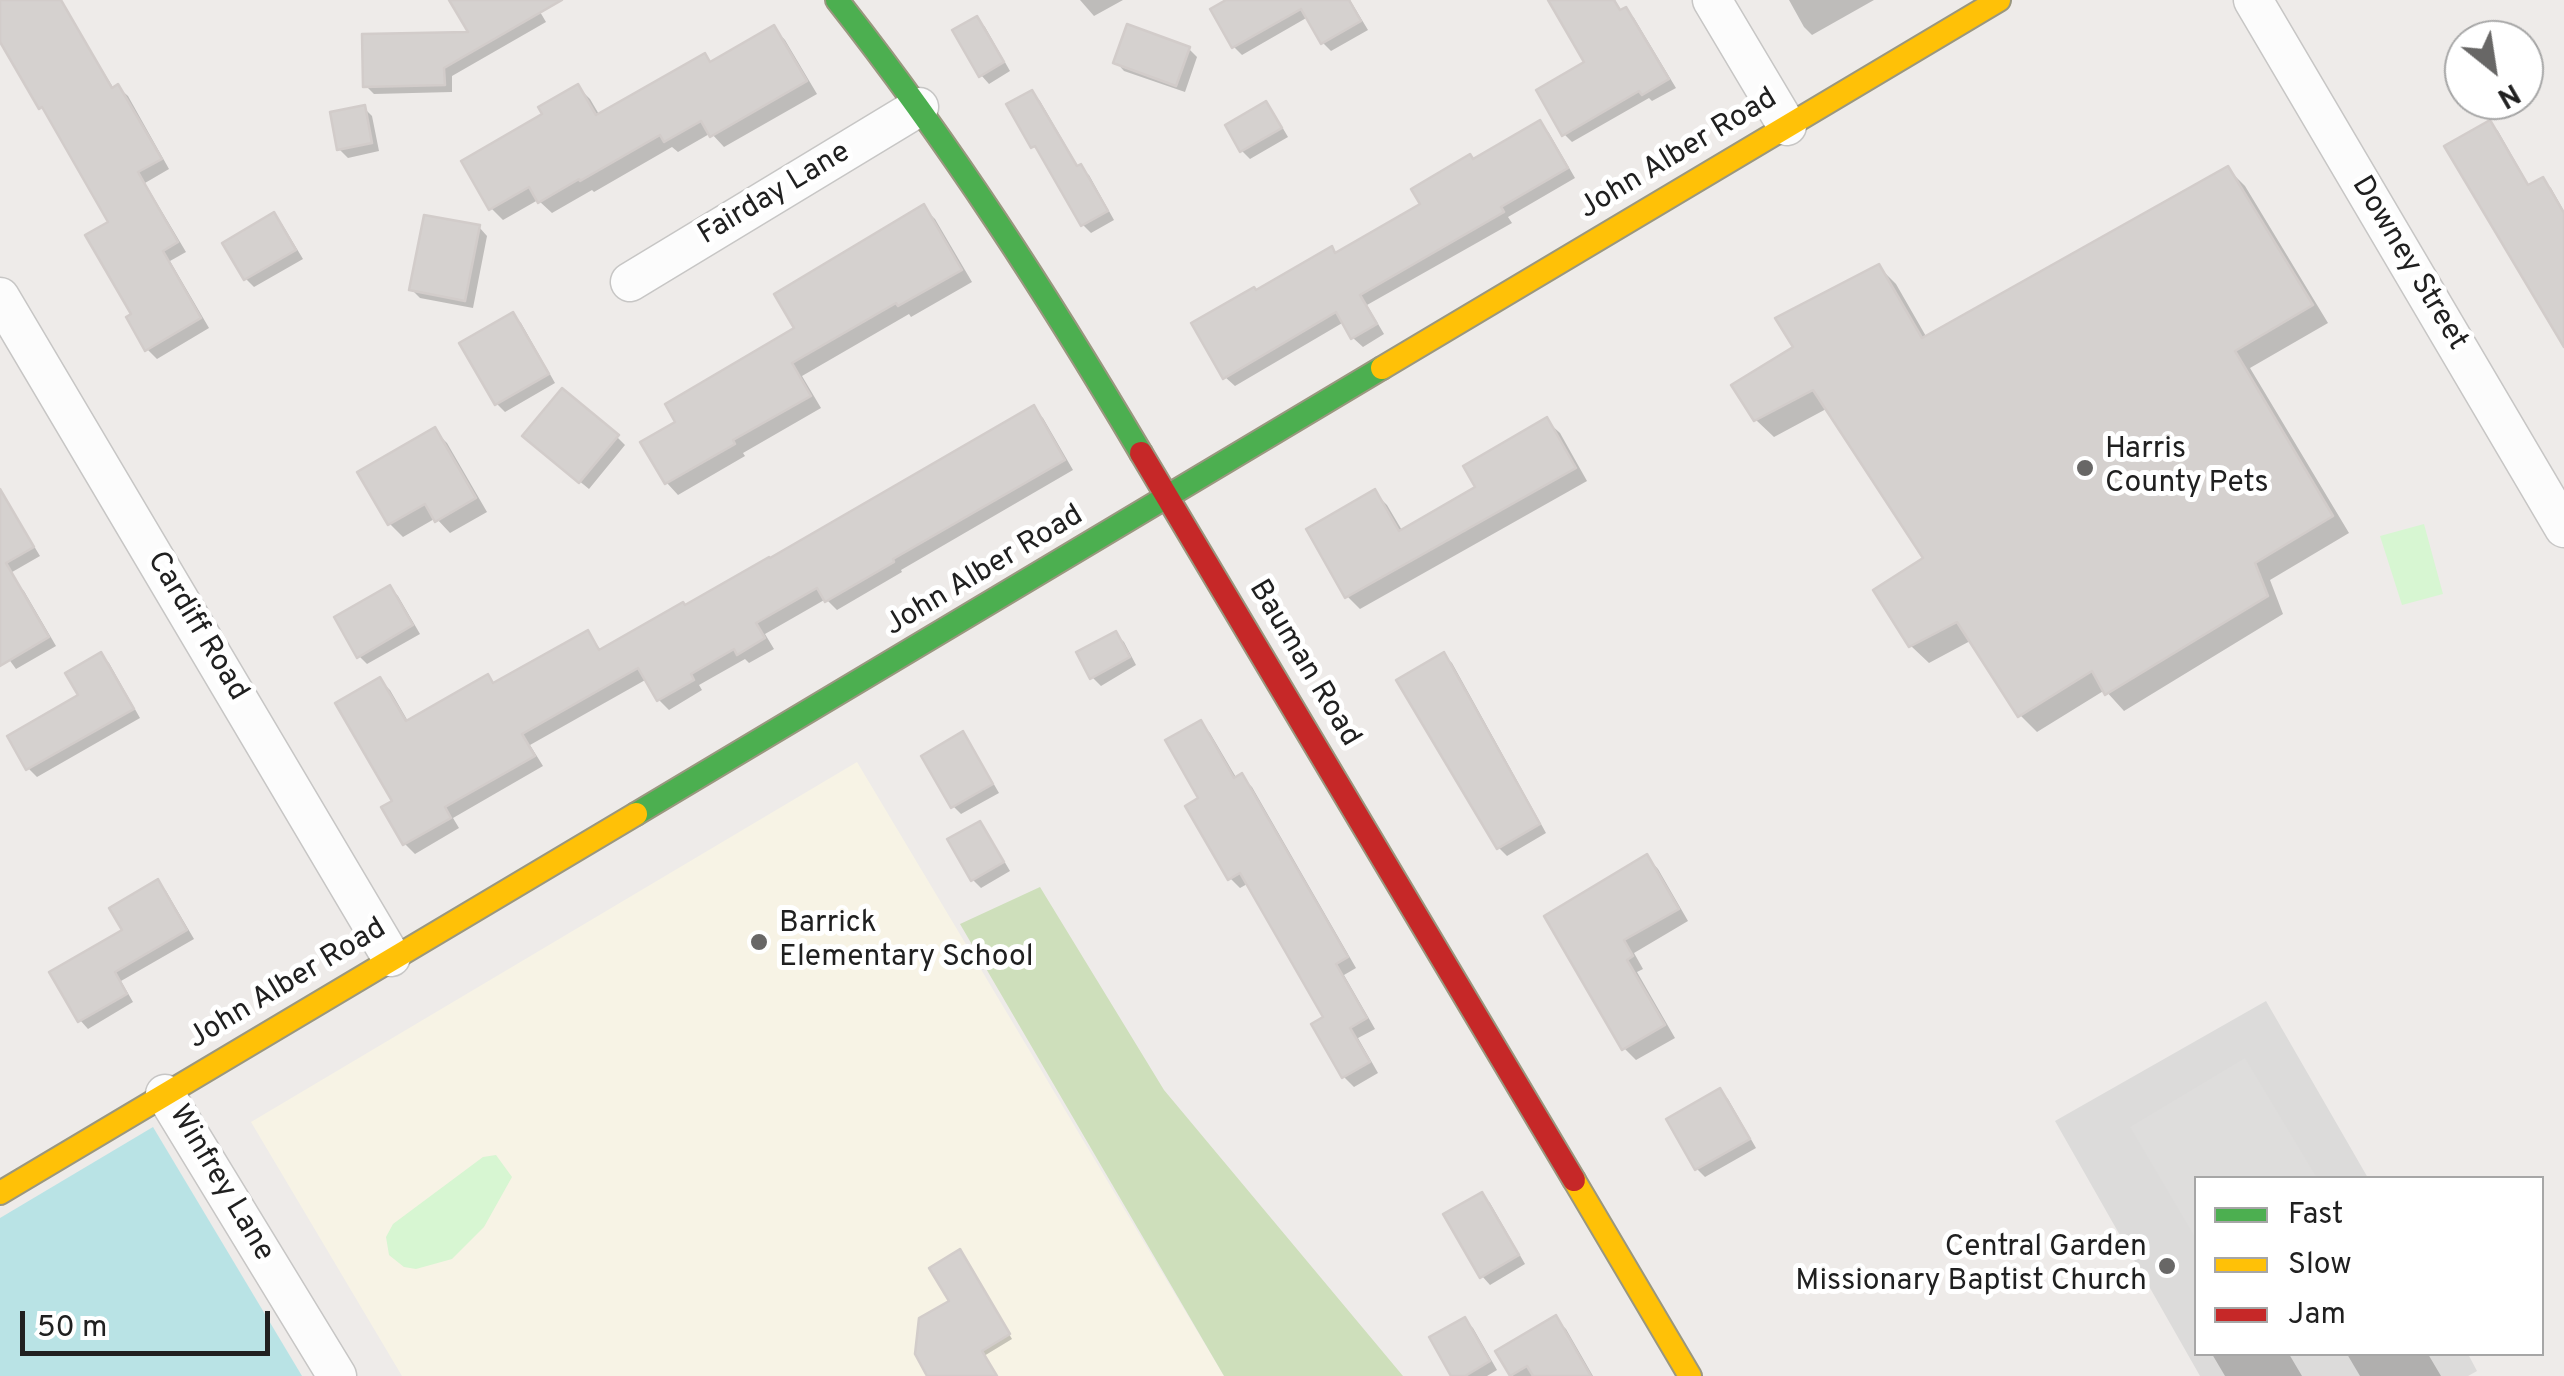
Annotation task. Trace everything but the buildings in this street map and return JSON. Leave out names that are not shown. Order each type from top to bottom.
[{"type":"street","name":"Bauman Road","points":[[838,0],[919,107],[1076,340],[1690,1376]]},
{"type":"street","points":[[1712,0],[1786,126]]},
{"type":"street","name":"John Alber Road","points":[[0,1193],[1999,0]]},
{"type":"street","name":"Downey Street","points":[[2253,0],[2564,528]]},
{"type":"street","name":"Fairday Lane","points":[[630,282],[919,107]]},
{"type":"street","name":"Cardiff Road","points":[[0,298],[391,957]]},
{"type":"street","name":"Winfrey Lane","points":[[165,1094],[337,1376]]},
{"type":"shaded area","name":"Barrick Elementary School","points":[[857,762],[1224,1376],[402,1376],[251,1122]]},
{"type":"shaded area","name":"Central Garden Missionary Baptist Church","points":[[2266,1001],[2367,1176],[2194,1176],[2194,1356],[2469,1356],[2477,1371],[2468,1376],[2200,1376],[2055,1121]]},
{"type":"shaded area","points":[[2245,1058],[2316,1176],[2194,1176],[2194,1236],[2130,1127]]},
{"type":"green space","points":[[2424,524],[2443,594],[2402,605],[2380,536]]},
{"type":"green space","points":[[1040,887],[1164,1090],[1403,1376],[1224,1376],[960,924]]},
{"type":"green space","points":[[496,1155],[512,1177],[484,1227],[452,1259],[416,1269],[404,1267],[389,1255],[386,1237],[393,1224],[483,1157]]},
{"type":"water","points":[[153,1127],[302,1376],[0,1376],[0,1218]]},
{"type":"traffic: fast","points":[[837,0],[996,221],[1141,453]]},
{"type":"traffic: fast","points":[[636,814],[1382,368]]},
{"type":"traffic: slow","points":[[1382,368],[1999,0]]},
{"type":"traffic: slow","points":[[0,1193],[636,814]]},
{"type":"traffic: slow","points":[[1574,1180],[1690,1376]]},
{"type":"traffic: jam","points":[[1141,453],[1574,1180]]},
{"type":"place","name":"Harris County Pets","points":[[2085,468]]},
{"type":"place","name":"Barrick Elementary School","points":[[759,942]]},
{"type":"place","name":"Central Garden Missionary Baptist Church","points":[[2167,1266]]}]
